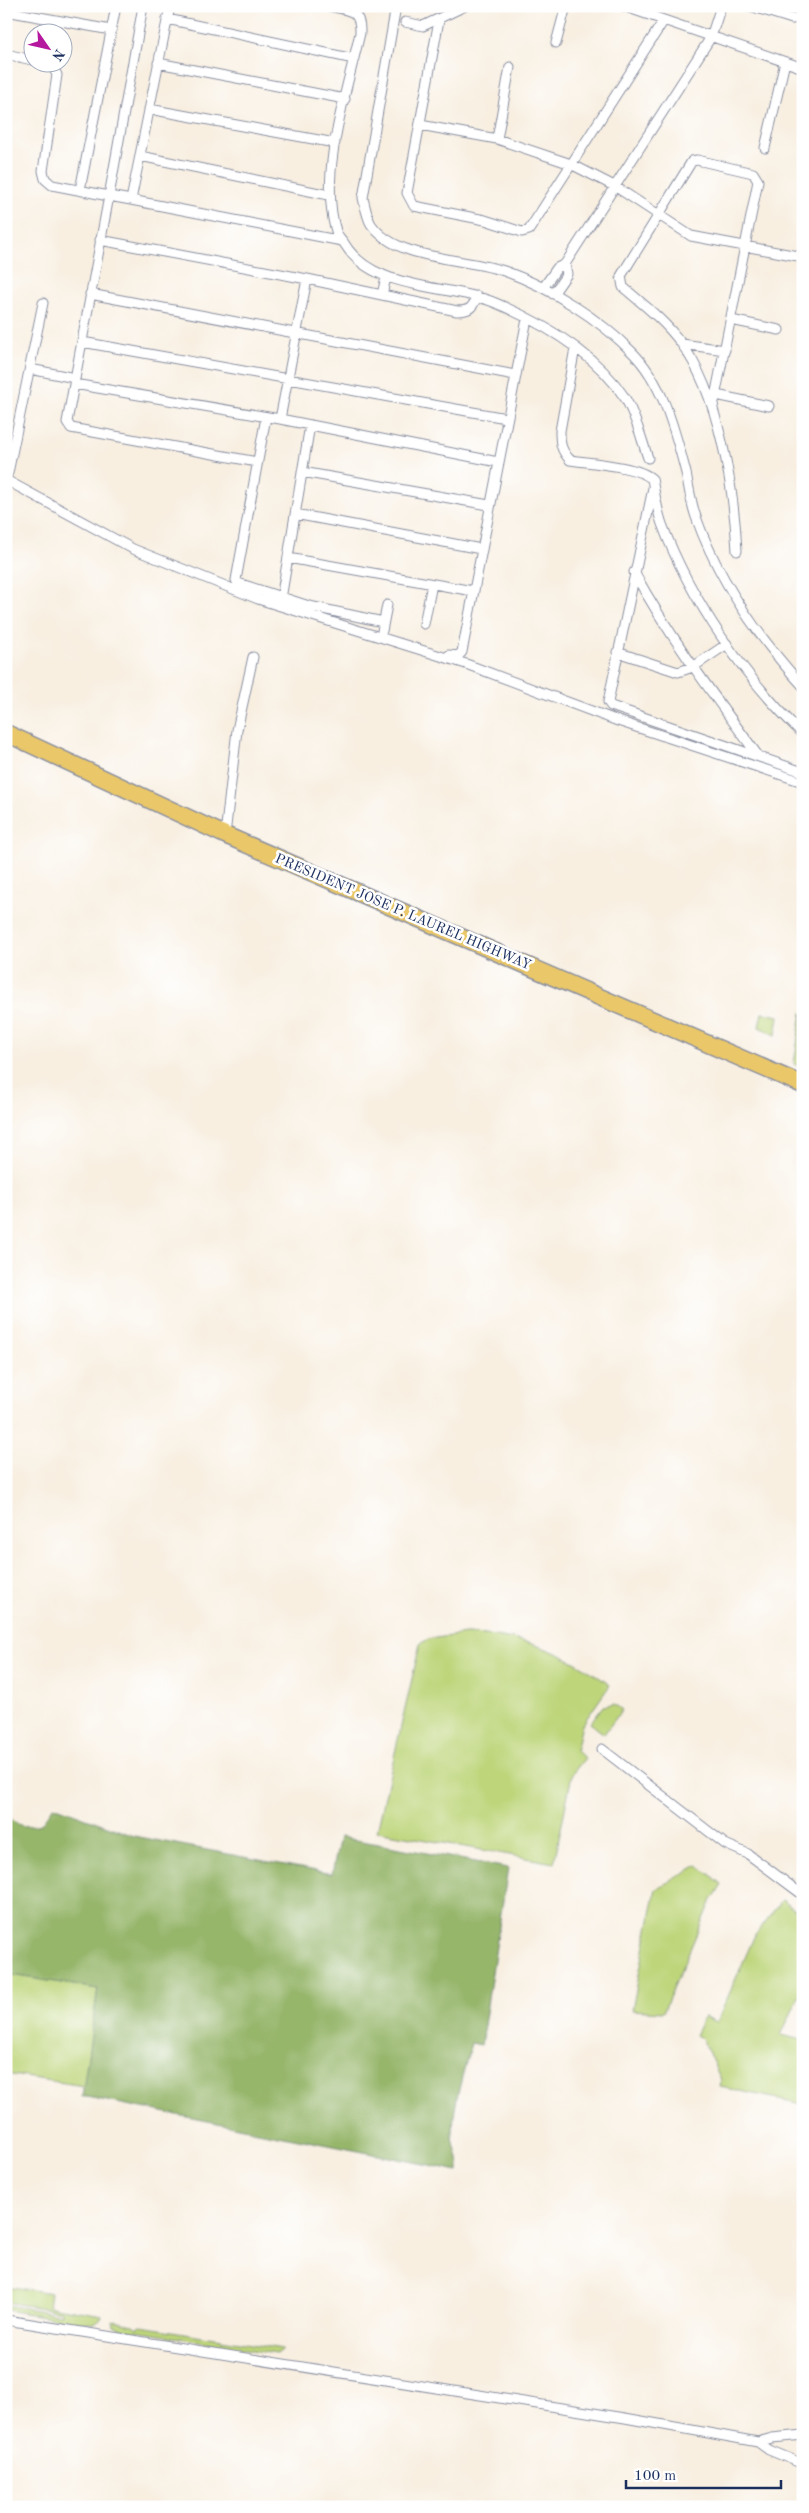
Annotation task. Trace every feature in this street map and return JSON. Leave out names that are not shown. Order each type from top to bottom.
[{"type":"highway","name":"PRESIDENT JOSE P. LAUREL HIGHWAY","points":[[6,733],[225,834],[803,1085]]},
{"type":"street","points":[[80,190],[116,6]]},
{"type":"street","points":[[143,6],[67,422],[72,428],[257,462]]},
{"type":"street","points":[[131,200],[170,6]]},
{"type":"street","points":[[328,6],[353,12],[360,22],[354,59],[335,143],[328,195],[336,233],[347,250],[369,268],[386,277],[477,296],[498,304],[575,348],[610,378],[625,399],[636,420],[648,458]]},
{"type":"street","points":[[396,6],[363,198],[370,223],[381,235],[405,249],[505,271],[543,288],[593,320],[632,351],[656,385],[671,420],[696,517],[723,576],[766,641],[803,686]]},
{"type":"street","points":[[405,22],[423,26],[465,6]]},
{"type":"street","points":[[556,43],[566,6]]},
{"type":"street","points":[[623,6],[803,68]]},
{"type":"street","points":[[543,288],[558,268],[565,264],[711,37],[721,6]]},
{"type":"street","points":[[750,6],[792,19],[803,15]]},
{"type":"street","points":[[6,11],[111,30]]},
{"type":"street","points":[[167,19],[354,59]]},
{"type":"street","points":[[439,20],[407,193],[414,206],[485,220],[525,232],[530,230],[664,20]]},
{"type":"street","points":[[6,54],[22,58]]},
{"type":"street","points":[[766,148],[785,62]]},
{"type":"street","points":[[158,63],[345,99]]},
{"type":"street","points":[[497,139],[510,67]]},
{"type":"street","points":[[56,72],[57,75],[43,171],[44,179],[52,185],[342,241]]},
{"type":"street","points":[[150,109],[335,143]]},
{"type":"street","points":[[420,125],[497,139],[571,164],[616,187],[691,236],[803,257]]},
{"type":"street","points":[[140,156],[328,195]]},
{"type":"street","points":[[714,407],[758,181],[753,173],[694,160],[621,276],[621,283],[660,319],[682,344],[697,369],[714,407],[735,514],[737,551]]},
{"type":"street","points":[[100,240],[307,279],[456,311],[468,311],[474,306],[477,296]]},
{"type":"street","points":[[553,294],[566,274],[565,264]]},
{"type":"street","points":[[382,295],[386,277]]},
{"type":"street","points":[[280,419],[307,279]]},
{"type":"street","points":[[90,294],[296,335],[515,375]]},
{"type":"street","points":[[44,303],[7,476],[133,549],[258,599],[466,664],[618,722],[803,782]]},
{"type":"street","points":[[432,649],[452,656],[458,656],[462,652],[506,418],[527,319]]},
{"type":"street","points":[[731,320],[779,330]]},
{"type":"street","points":[[82,342],[506,418]]},
{"type":"street","points":[[682,344],[725,350]]},
{"type":"street","points":[[575,348],[560,431],[560,445],[563,453],[570,460],[648,475],[652,479],[662,523],[689,581],[726,644],[784,716],[803,734]]},
{"type":"street","points":[[30,369],[74,381],[266,416],[498,462]]},
{"type":"street","points":[[716,395],[769,406]]},
{"type":"street","points":[[266,416],[236,580],[238,583],[281,599],[383,626],[387,605]]},
{"type":"street","points":[[281,599],[310,425]]},
{"type":"street","points":[[302,472],[490,505]]},
{"type":"street","points":[[654,485],[608,696],[611,706],[803,772]]},
{"type":"street","points":[[295,514],[481,549]]},
{"type":"street","points":[[644,525],[662,523]]},
{"type":"street","points":[[288,558],[473,591]]},
{"type":"street","points":[[634,572],[655,611],[693,667],[759,757]]},
{"type":"street","points":[[424,624],[432,584]]},
{"type":"street","points":[[618,652],[678,672],[693,667],[726,644]]},
{"type":"street","points":[[225,834],[238,730],[254,657]]},
{"type":"street","points":[[602,1749],[725,1844],[748,1854],[803,1895]]},
{"type":"street","points":[[6,2320],[625,2418],[758,2442],[769,2450],[803,2464]]},
{"type":"street","points":[[758,2442],[772,2438],[803,2435]]},
{"type":"green space","points":[[762,1013],[779,1016],[776,1035],[759,1027]]},
{"type":"green space","points":[[803,1013],[803,1068],[794,1064]]},
{"type":"green space","points":[[466,1634],[506,1638],[542,1648],[577,1663],[610,1685],[582,1725],[576,1751],[585,1758],[572,1774],[554,1863],[377,1831],[420,1644],[428,1639]]},
{"type":"green space","points":[[614,1704],[622,1710],[604,1734],[590,1723],[603,1706]]},
{"type":"green space","points":[[54,1806],[134,1836],[332,1874],[340,1837],[508,1868],[481,2045],[471,2043],[459,2088],[453,2122],[453,2138],[459,2171],[82,2096],[98,1989],[6,1974],[6,1813],[17,1824],[35,1825],[41,1824]]},
{"type":"green space","points":[[698,1865],[722,1884],[709,1905],[663,2012],[632,2010],[656,1889]]},
{"type":"green space","points":[[782,1900],[803,1916],[803,1988],[781,2035],[803,2040],[803,2104],[720,2087],[721,2080],[702,2038],[695,2035],[704,2017],[717,2022],[754,1937]]},
{"type":"green space","points":[[6,1974],[98,1989],[84,2086],[6,2074]]},
{"type":"green space","points":[[6,2286],[51,2293],[49,2306],[102,2315],[101,2319],[95,2324],[6,2310],[6,2305],[61,2314],[61,2311],[6,2302]]},
{"type":"green space","points":[[113,2321],[134,2325],[138,2328],[141,2326],[282,2349],[276,2354],[119,2328],[114,2326]]}]
